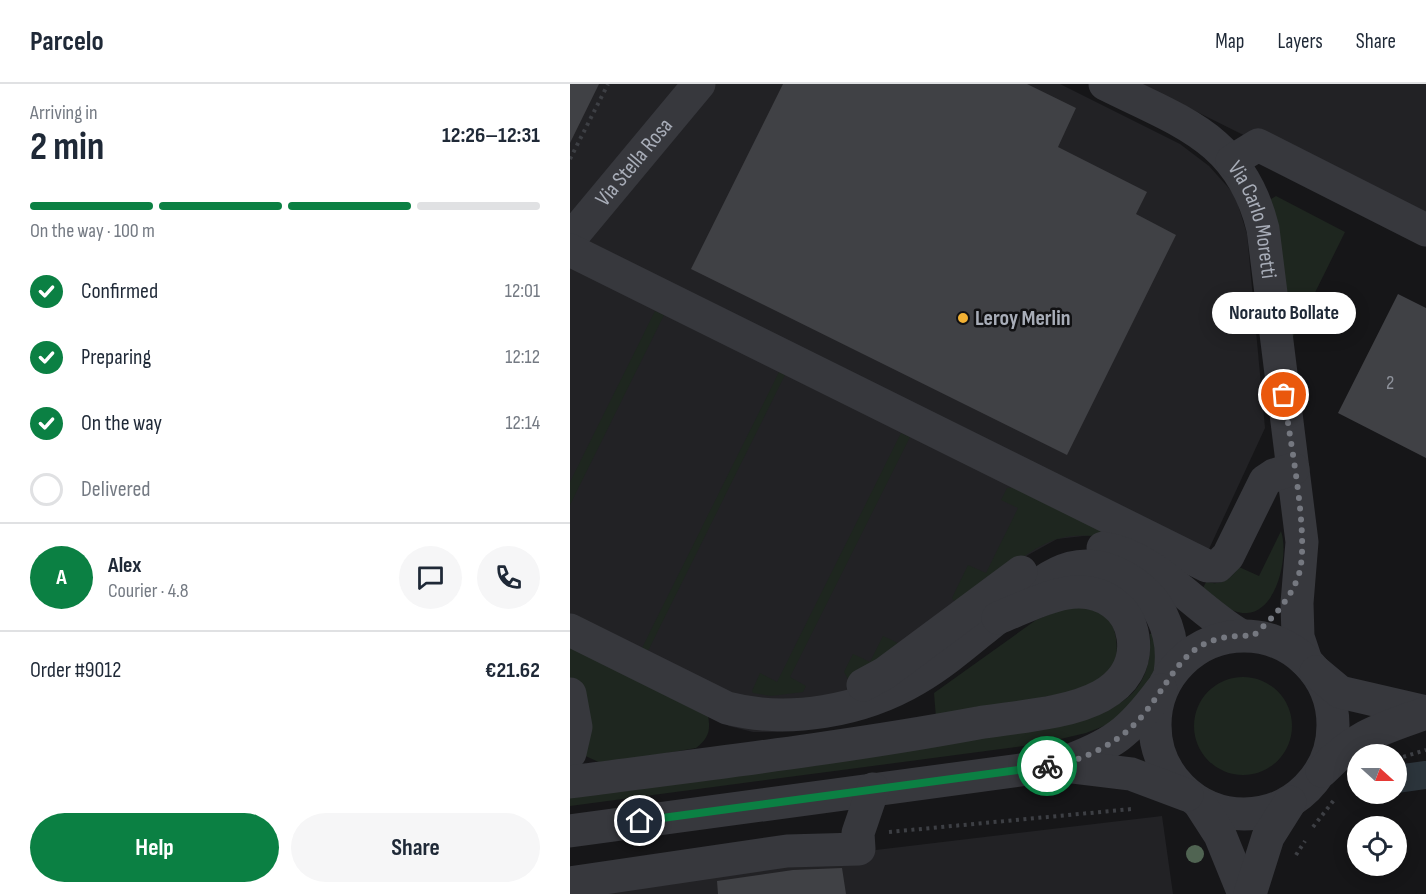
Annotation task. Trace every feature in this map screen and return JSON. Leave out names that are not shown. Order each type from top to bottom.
[{"type":"street","name":"Via Stella Rosa","points":[[570,239],[699,84]]},
{"type":"street","name":"Via Carlo Moretti","points":[[1105,84],[1198,131],[1232,161],[1251,190],[1263,229],[1302,542],[1298,637],[1311,667]]},
{"type":"street","points":[[1232,161],[1258,146],[1426,230]]},
{"type":"street","points":[[570,250],[1206,566],[1218,566],[1228,556],[1265,481],[1274,475],[1293,469]]},
{"type":"street","points":[[808,714],[885,673],[1028,567],[1055,554],[1084,547],[1119,551],[1132,556],[1218,622],[1246,636],[1273,640],[1290,648],[1340,692],[1426,713]]},
{"type":"street","points":[[570,630],[727,708],[748,714],[773,716],[808,714],[865,702],[917,679],[998,618],[1042,581],[1073,567],[1101,568],[1136,586],[1162,614],[1171,649],[1166,681],[1154,717],[1156,746],[1168,773],[1194,800],[1220,835],[1244,894]]},
{"type":"street","name":"Via Carlo Moretti","points":[[1246,636],[1286,601],[1299,574]]},
{"type":"street","points":[[570,782],[930,732],[1068,707],[1101,696],[1120,683],[1130,670],[1134,648],[1130,626],[1120,609],[1100,595],[1071,592],[998,618]]},
{"type":"street","points":[[570,831],[1057,765],[1102,749],[1125,732],[1142,716],[1184,658],[1200,646],[1246,636]]},
{"type":"street","points":[[1311,667],[1327,693],[1333,714],[1326,787]]},
{"type":"street","points":[[570,694],[576,727],[570,753]]},
{"type":"street","points":[[1057,765],[1131,774],[1222,812],[1245,815],[1268,812],[1326,787],[1342,750],[1361,737],[1426,713]]},
{"type":"street","points":[[570,883],[787,851],[859,849],[858,833],[873,789]]},
{"type":"street","points":[[1250,894],[1268,837],[1290,802]]},
{"type":"path","points":[[570,159],[608,84]]},
{"type":"path","points":[[1407,756],[1426,750]]},
{"type":"path","points":[[1293,862],[1315,824],[1326,787]]},
{"type":"path","points":[[1074,813],[1141,808]]},
{"type":"shaded area","points":[[570,84],[1060,84],[1180,144],[1209,166],[1235,195],[1247,234],[1265,428],[1209,549],[1092,535],[1057,539],[1028,555],[991,583],[866,716],[778,732],[753,732],[729,726],[570,647]]},
{"type":"shaded area","points":[[1141,84],[1426,84],[1426,226]]},
{"type":"shaded area","points":[[1276,196],[1345,232],[1293,337],[1284,340],[1265,203]]},
{"type":"shaded area","points":[[655,311],[664,315],[570,505],[570,482]]},
{"type":"shaded area","points":[[779,372],[785,375],[648,651],[642,648]]},
{"type":"shaded area","points":[[901,433],[910,437],[790,677],[806,686],[803,692],[771,696],[753,693],[760,673],[777,682]]},
{"type":"shaded area","points":[[1018,487],[1126,539],[1083,535],[1065,537],[1044,544],[1006,569],[959,607],[952,598],[968,565],[986,573],[1018,508],[1001,500],[1007,488]]},
{"type":"shaded area","points":[[1281,531],[1283,553],[1279,580],[1267,603],[1258,610],[1247,613],[1235,611],[1202,590],[1206,582],[1217,583],[1226,580],[1239,567],[1259,576]]},
{"type":"shaded area","points":[[1068,607],[1082,608],[1103,615],[1114,628],[1116,664],[1094,683],[1065,693],[936,718],[934,693],[1036,620]]},
{"type":"shaded area","points":[[1157,632],[1159,672],[1114,722],[1086,733],[1039,744],[570,806],[570,794],[1098,715],[1123,701],[1139,684],[1148,662],[1150,634]]},
{"type":"shaded area","points":[[883,636],[900,644],[863,672],[848,679],[844,672],[853,654],[870,662]]},
{"type":"shaded area","points":[[570,647],[708,716],[709,730],[706,738],[696,748],[603,764],[579,753],[570,680]]},
{"type":"shaded area","points":[[1243,677],[1262,681],[1277,692],[1288,707],[1292,726],[1288,745],[1277,760],[1262,771],[1243,775],[1224,771],[1209,760],[1198,745],[1194,726],[1198,707],[1209,692],[1224,681]]},
{"type":"shaded area","points":[[1162,816],[1173,894],[570,894],[859,852]]},
{"type":"building","points":[[570,84],[599,84],[570,143]]},
{"type":"building","name":"Leroy Merlin","points":[[783,84],[1027,84],[1076,108],[1058,147],[1147,192],[1136,214],[1176,235],[1067,455],[691,269]]},
{"type":"building","points":[[1398,294],[1426,308],[1426,458],[1338,413]]},
{"type":"building","points":[[842,868],[846,894],[718,894],[717,881],[793,870]]},
{"type":"waterway","points":[[1407,778],[1426,775]]},
{"type":"way so far","points":[[1047,766],[1057,765],[1102,749],[1142,716],[1162,689],[1170,673],[1184,658],[1200,646],[1220,639],[1240,635],[1253,636],[1286,601],[1299,574],[1302,542],[1284,395]]},
{"type":"place","name":"Leroy Merlin","points":[[963,318]]},
{"type":"place","name":"Norauto Bollate","points":[[1284,395]]},
{"type":"route","points":[[640,821],[1047,766]]}]
